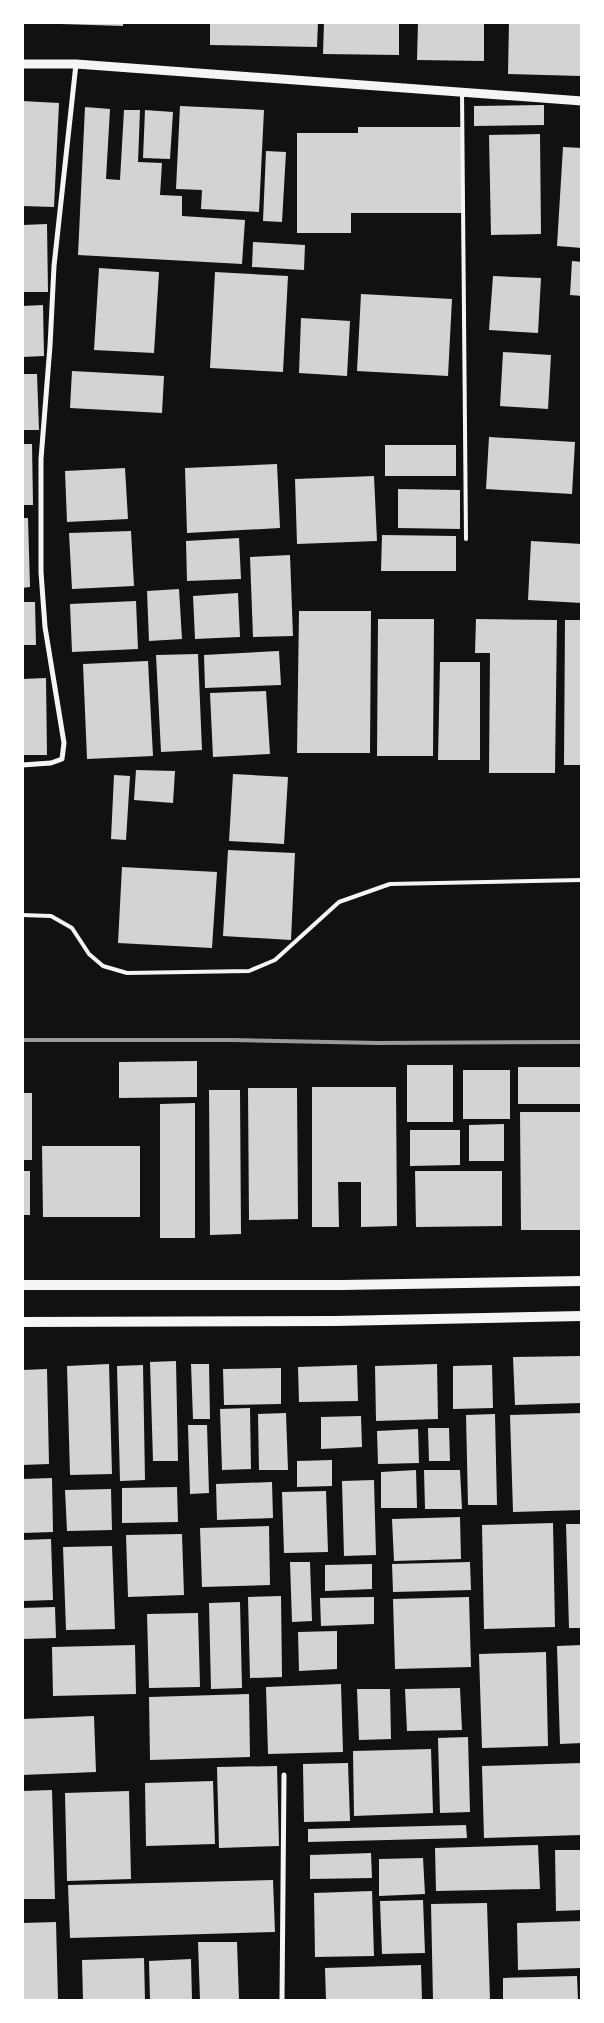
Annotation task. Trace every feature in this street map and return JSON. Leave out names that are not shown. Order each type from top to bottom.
[{"type":"main road","points":[[22,1285],[342,1284],[582,1280]]},
{"type":"main road","points":[[22,1322],[335,1321],[582,1316]]},
{"type":"street","points":[[22,64],[76,64],[582,101]]},
{"type":"street","points":[[22,765],[51,763],[62,759],[64,743],[45,627],[41,572],[41,459],[54,266],[76,64]]},
{"type":"street","points":[[282,2000],[284,1775]]},
{"type":"lane","points":[[462,92],[466,539]]},
{"type":"lane","points":[[22,915],[51,916],[72,928],[89,954],[103,966],[127,973],[249,970],[275,960],[339,902],[390,884],[582,880]]},
{"type":"building","points":[[61,22],[123,22],[123,26],[61,24]]},
{"type":"building","points":[[210,22],[318,22],[317,47],[210,45]]},
{"type":"building","points":[[324,22],[399,22],[399,55],[323,54]]},
{"type":"building","points":[[418,22],[484,22],[484,61],[417,60]]},
{"type":"building","points":[[509,22],[582,22],[581,76],[508,74]]},
{"type":"building","points":[[22,101],[59,103],[54,207],[22,206]]},
{"type":"building","points":[[544,105],[544,125],[474,126],[474,106]]},
{"type":"building","points":[[180,106],[264,110],[259,212],[201,209],[202,190],[176,189]]},
{"type":"building","points":[[85,107],[110,109],[106,179],[120,180],[124,110],[140,110],[138,162],[162,163],[160,195],[182,196],[182,216],[245,220],[242,264],[78,255]]},
{"type":"building","points":[[145,110],[173,112],[170,159],[143,158]]},
{"type":"building","points":[[358,127],[462,127],[462,213],[351,213],[351,233],[297,233],[297,133],[358,133]]},
{"type":"building","points":[[540,134],[541,234],[491,235],[489,135]]},
{"type":"building","points":[[563,147],[582,148],[582,248],[557,246]]},
{"type":"building","points":[[266,151],[286,152],[282,222],[263,221]]},
{"type":"building","points":[[47,224],[48,292],[22,292],[22,225]]},
{"type":"building","points":[[253,242],[305,245],[304,270],[252,267]]},
{"type":"building","points":[[572,261],[582,262],[582,296],[570,295]]},
{"type":"building","points":[[99,268],[159,272],[154,353],[94,350]]},
{"type":"building","points":[[215,272],[288,276],[283,372],[210,368]]},
{"type":"building","points":[[493,276],[541,278],[538,333],[489,330]]},
{"type":"building","points":[[361,294],[452,299],[448,376],[357,371]]},
{"type":"building","points":[[43,305],[44,356],[22,357],[22,306]]},
{"type":"building","points":[[301,318],[350,321],[347,376],[299,373]]},
{"type":"building","points":[[503,352],[551,355],[548,409],[500,406]]},
{"type":"building","points":[[72,371],[164,376],[162,413],[70,408]]},
{"type":"building","points":[[22,374],[37,374],[39,430],[22,430]]},
{"type":"building","points":[[489,437],[575,442],[572,494],[486,489]]},
{"type":"building","points":[[22,444],[32,444],[33,505],[22,505]]},
{"type":"building","points":[[385,445],[456,445],[456,476],[385,476]]},
{"type":"building","points":[[277,464],[280,528],[187,533],[185,468]]},
{"type":"building","points":[[125,468],[128,519],[67,522],[65,471]]},
{"type":"building","points":[[374,476],[377,541],[297,544],[295,479]]},
{"type":"building","points":[[398,489],[460,490],[460,529],[398,528]]},
{"type":"building","points":[[22,518],[28,518],[30,587],[22,588]]},
{"type":"building","points":[[131,531],[134,586],[72,589],[69,533]]},
{"type":"building","points":[[382,535],[456,536],[456,571],[381,571]]},
{"type":"building","points":[[239,538],[241,579],[187,581],[186,541]]},
{"type":"building","points":[[531,541],[582,544],[582,603],[528,600]]},
{"type":"building","points":[[290,555],[293,636],[253,637],[250,557]]},
{"type":"building","points":[[179,589],[182,639],[149,641],[147,591]]},
{"type":"building","points":[[238,593],[240,637],[195,639],[193,596]]},
{"type":"building","points":[[136,601],[138,649],[72,652],[70,604]]},
{"type":"building","points":[[22,602],[35,602],[36,645],[22,645]]},
{"type":"building","points":[[299,611],[371,611],[370,753],[297,753]]},
{"type":"building","points":[[378,619],[434,619],[433,756],[377,756]]},
{"type":"building","points":[[476,619],[557,620],[555,773],[489,773],[490,653],[475,653]]},
{"type":"building","points":[[565,620],[582,620],[582,765],[564,765]]},
{"type":"building","points":[[279,651],[281,685],[205,688],[204,655]]},
{"type":"building","points":[[198,654],[202,750],[161,752],[156,655]]},
{"type":"building","points":[[148,661],[153,756],[87,759],[83,664]]},
{"type":"building","points":[[440,662],[480,662],[480,760],[438,760]]},
{"type":"building","points":[[46,678],[47,755],[22,755],[22,679]]},
{"type":"building","points":[[266,691],[270,754],[213,757],[210,693]]},
{"type":"building","points":[[136,770],[175,771],[173,803],[134,800]]},
{"type":"building","points":[[233,774],[288,777],[284,844],[229,841]]},
{"type":"building","points":[[114,775],[130,776],[126,840],[111,839]]},
{"type":"building","points":[[228,850],[295,853],[291,940],[223,936]]},
{"type":"building","points":[[122,867],[217,872],[212,948],[118,943]]},
{"type":"building","points":[[197,1061],[197,1097],[119,1098],[119,1062]]},
{"type":"building","points":[[407,1065],[453,1065],[453,1122],[407,1122]]},
{"type":"building","points":[[518,1067],[581,1067],[582,1104],[518,1104]]},
{"type":"building","points":[[463,1070],[510,1070],[510,1119],[463,1119]]},
{"type":"building","points":[[312,1087],[396,1087],[397,1226],[361,1227],[361,1182],[338,1182],[339,1227],[312,1227]]},
{"type":"building","points":[[248,1088],[297,1088],[298,1219],[249,1220]]},
{"type":"building","points":[[209,1090],[240,1090],[241,1234],[210,1235]]},
{"type":"building","points":[[22,1093],[32,1093],[32,1160],[22,1160]]},
{"type":"building","points":[[195,1103],[195,1238],[160,1238],[160,1104]]},
{"type":"building","points":[[520,1112],[582,1112],[582,1230],[521,1230]]},
{"type":"building","points":[[504,1124],[504,1161],[469,1161],[469,1125]]},
{"type":"building","points":[[410,1130],[460,1130],[460,1165],[410,1166]]},
{"type":"building","points":[[42,1146],[140,1146],[140,1217],[43,1217]]},
{"type":"building","points":[[22,1171],[30,1171],[30,1215],[22,1215]]},
{"type":"building","points":[[415,1171],[502,1171],[502,1226],[416,1227]]},
{"type":"building","points":[[582,1356],[582,1403],[515,1405],[513,1357]]},
{"type":"building","points":[[176,1361],[178,1461],[153,1461],[150,1362]]},
{"type":"building","points":[[109,1364],[112,1474],[70,1475],[67,1366]]},
{"type":"building","points":[[191,1364],[209,1364],[210,1419],[193,1419]]},
{"type":"building","points":[[437,1364],[438,1419],[376,1421],[375,1366]]},
{"type":"building","points":[[143,1365],[145,1480],[120,1481],[117,1366]]},
{"type":"building","points":[[357,1365],[358,1401],[299,1402],[298,1367]]},
{"type":"building","points":[[492,1365],[493,1408],[453,1409],[453,1366]]},
{"type":"building","points":[[281,1368],[281,1404],[224,1405],[223,1369]]},
{"type":"building","points":[[47,1369],[49,1464],[22,1465],[22,1370]]},
{"type":"building","points":[[250,1408],[251,1469],[222,1470],[220,1409]]},
{"type":"building","points":[[286,1413],[288,1470],[259,1470],[258,1414]]},
{"type":"building","points":[[582,1413],[582,1510],[513,1512],[510,1415]]},
{"type":"building","points":[[495,1414],[497,1505],[468,1505],[466,1415]]},
{"type":"building","points":[[361,1416],[362,1447],[321,1449],[321,1417]]},
{"type":"building","points":[[188,1425],[207,1425],[209,1493],[190,1494]]},
{"type":"building","points":[[428,1428],[449,1428],[450,1461],[429,1461]]},
{"type":"building","points":[[418,1429],[419,1463],[378,1464],[377,1431]]},
{"type":"building","points":[[332,1460],[332,1486],[297,1487],[297,1461]]},
{"type":"building","points":[[416,1470],[417,1508],[381,1508],[381,1472]]},
{"type":"building","points":[[424,1470],[460,1470],[462,1509],[425,1509]]},
{"type":"building","points":[[52,1478],[53,1532],[22,1533],[22,1479]]},
{"type":"building","points":[[374,1480],[376,1555],[344,1556],[342,1481]]},
{"type":"building","points":[[272,1482],[273,1518],[217,1520],[216,1484]]},
{"type":"building","points":[[177,1487],[178,1522],[122,1523],[122,1488]]},
{"type":"building","points":[[111,1489],[112,1530],[67,1531],[65,1490]]},
{"type":"building","points":[[326,1491],[328,1552],[284,1553],[282,1492]]},
{"type":"building","points":[[460,1517],[461,1559],[394,1561],[392,1519]]},
{"type":"building","points":[[553,1523],[555,1627],[484,1629],[482,1525]]},
{"type":"building","points":[[566,1524],[582,1524],[582,1628],[569,1628]]},
{"type":"building","points":[[269,1526],[270,1585],[202,1587],[200,1528]]},
{"type":"building","points":[[182,1534],[184,1595],[128,1597],[126,1535]]},
{"type":"building","points":[[51,1539],[53,1600],[22,1601],[22,1540]]},
{"type":"building","points":[[112,1546],[115,1629],[66,1630],[63,1547]]},
{"type":"building","points":[[290,1562],[310,1562],[312,1621],[292,1622]]},
{"type":"building","points":[[470,1562],[471,1590],[393,1592],[392,1564]]},
{"type":"building","points":[[372,1564],[372,1589],[325,1591],[325,1565]]},
{"type":"building","points":[[281,1596],[282,1677],[250,1678],[248,1597]]},
{"type":"building","points":[[374,1597],[374,1624],[321,1626],[320,1598]]},
{"type":"building","points":[[469,1597],[471,1667],[395,1669],[393,1599]]},
{"type":"building","points":[[240,1602],[242,1688],[211,1689],[209,1603]]},
{"type":"building","points":[[55,1607],[56,1638],[22,1639],[22,1608]]},
{"type":"building","points":[[198,1613],[200,1687],[149,1688],[147,1614]]},
{"type":"building","points":[[337,1631],[337,1669],[299,1671],[298,1632]]},
{"type":"building","points":[[135,1645],[136,1694],[53,1696],[52,1647]]},
{"type":"building","points":[[582,1645],[582,1743],[560,1744],[557,1646]]},
{"type":"building","points":[[546,1652],[548,1746],[482,1748],[479,1654]]},
{"type":"building","points":[[341,1684],[343,1752],[268,1754],[266,1687]]},
{"type":"building","points":[[460,1688],[462,1730],[407,1731],[405,1689]]},
{"type":"building","points":[[357,1689],[390,1689],[391,1739],[359,1740]]},
{"type":"building","points":[[249,1694],[250,1757],[150,1760],[149,1697]]},
{"type":"building","points":[[94,1716],[96,1772],[22,1775],[22,1719]]},
{"type":"building","points":[[468,1737],[470,1812],[440,1813],[438,1738]]},
{"type":"building","points":[[431,1749],[433,1813],[354,1816],[353,1751]]},
{"type":"building","points":[[348,1763],[350,1821],[304,1822],[303,1764]]},
{"type":"building","points":[[582,1763],[582,1835],[484,1838],[482,1766]]},
{"type":"building","points":[[277,1766],[279,1846],[219,1848],[217,1767]]},
{"type":"building","points":[[213,1781],[215,1844],[146,1846],[145,1783]]},
{"type":"building","points":[[52,1790],[55,1899],[22,1899],[22,1791]]},
{"type":"building","points":[[129,1791],[131,1879],[67,1881],[65,1793]]},
{"type":"building","points":[[466,1825],[467,1838],[308,1842],[308,1829]]},
{"type":"building","points":[[538,1845],[540,1889],[436,1891],[435,1848]]},
{"type":"building","points":[[555,1850],[582,1850],[582,1910],[556,1911]]},
{"type":"building","points":[[371,1853],[372,1878],[310,1879],[310,1855]]},
{"type":"building","points":[[423,1858],[425,1894],[379,1896],[379,1859]]},
{"type":"building","points":[[273,1880],[275,1932],[70,1938],[68,1885]]},
{"type":"building","points":[[372,1891],[374,1956],[315,1957],[314,1893]]},
{"type":"building","points":[[423,1900],[425,1953],[382,1954],[380,1901]]},
{"type":"building","points":[[487,1903],[490,2000],[433,2000],[431,1904]]},
{"type":"building","points":[[582,1921],[582,1968],[518,1970],[517,1923]]},
{"type":"building","points":[[56,1922],[58,2000],[22,2000],[22,1923]]},
{"type":"building","points":[[198,1942],[237,1942],[239,2000],[200,2000]]},
{"type":"building","points":[[144,1958],[145,2000],[83,2000],[82,1960]]},
{"type":"building","points":[[191,1959],[192,2000],[150,2000],[149,1961]]},
{"type":"building","points":[[421,1965],[422,2000],[326,2000],[325,1968]]},
{"type":"building","points":[[577,1976],[578,2000],[503,2000],[503,1978]]},
{"type":"railway","points":[[22,1040],[233,1040],[378,1043],[582,1042]]}]
